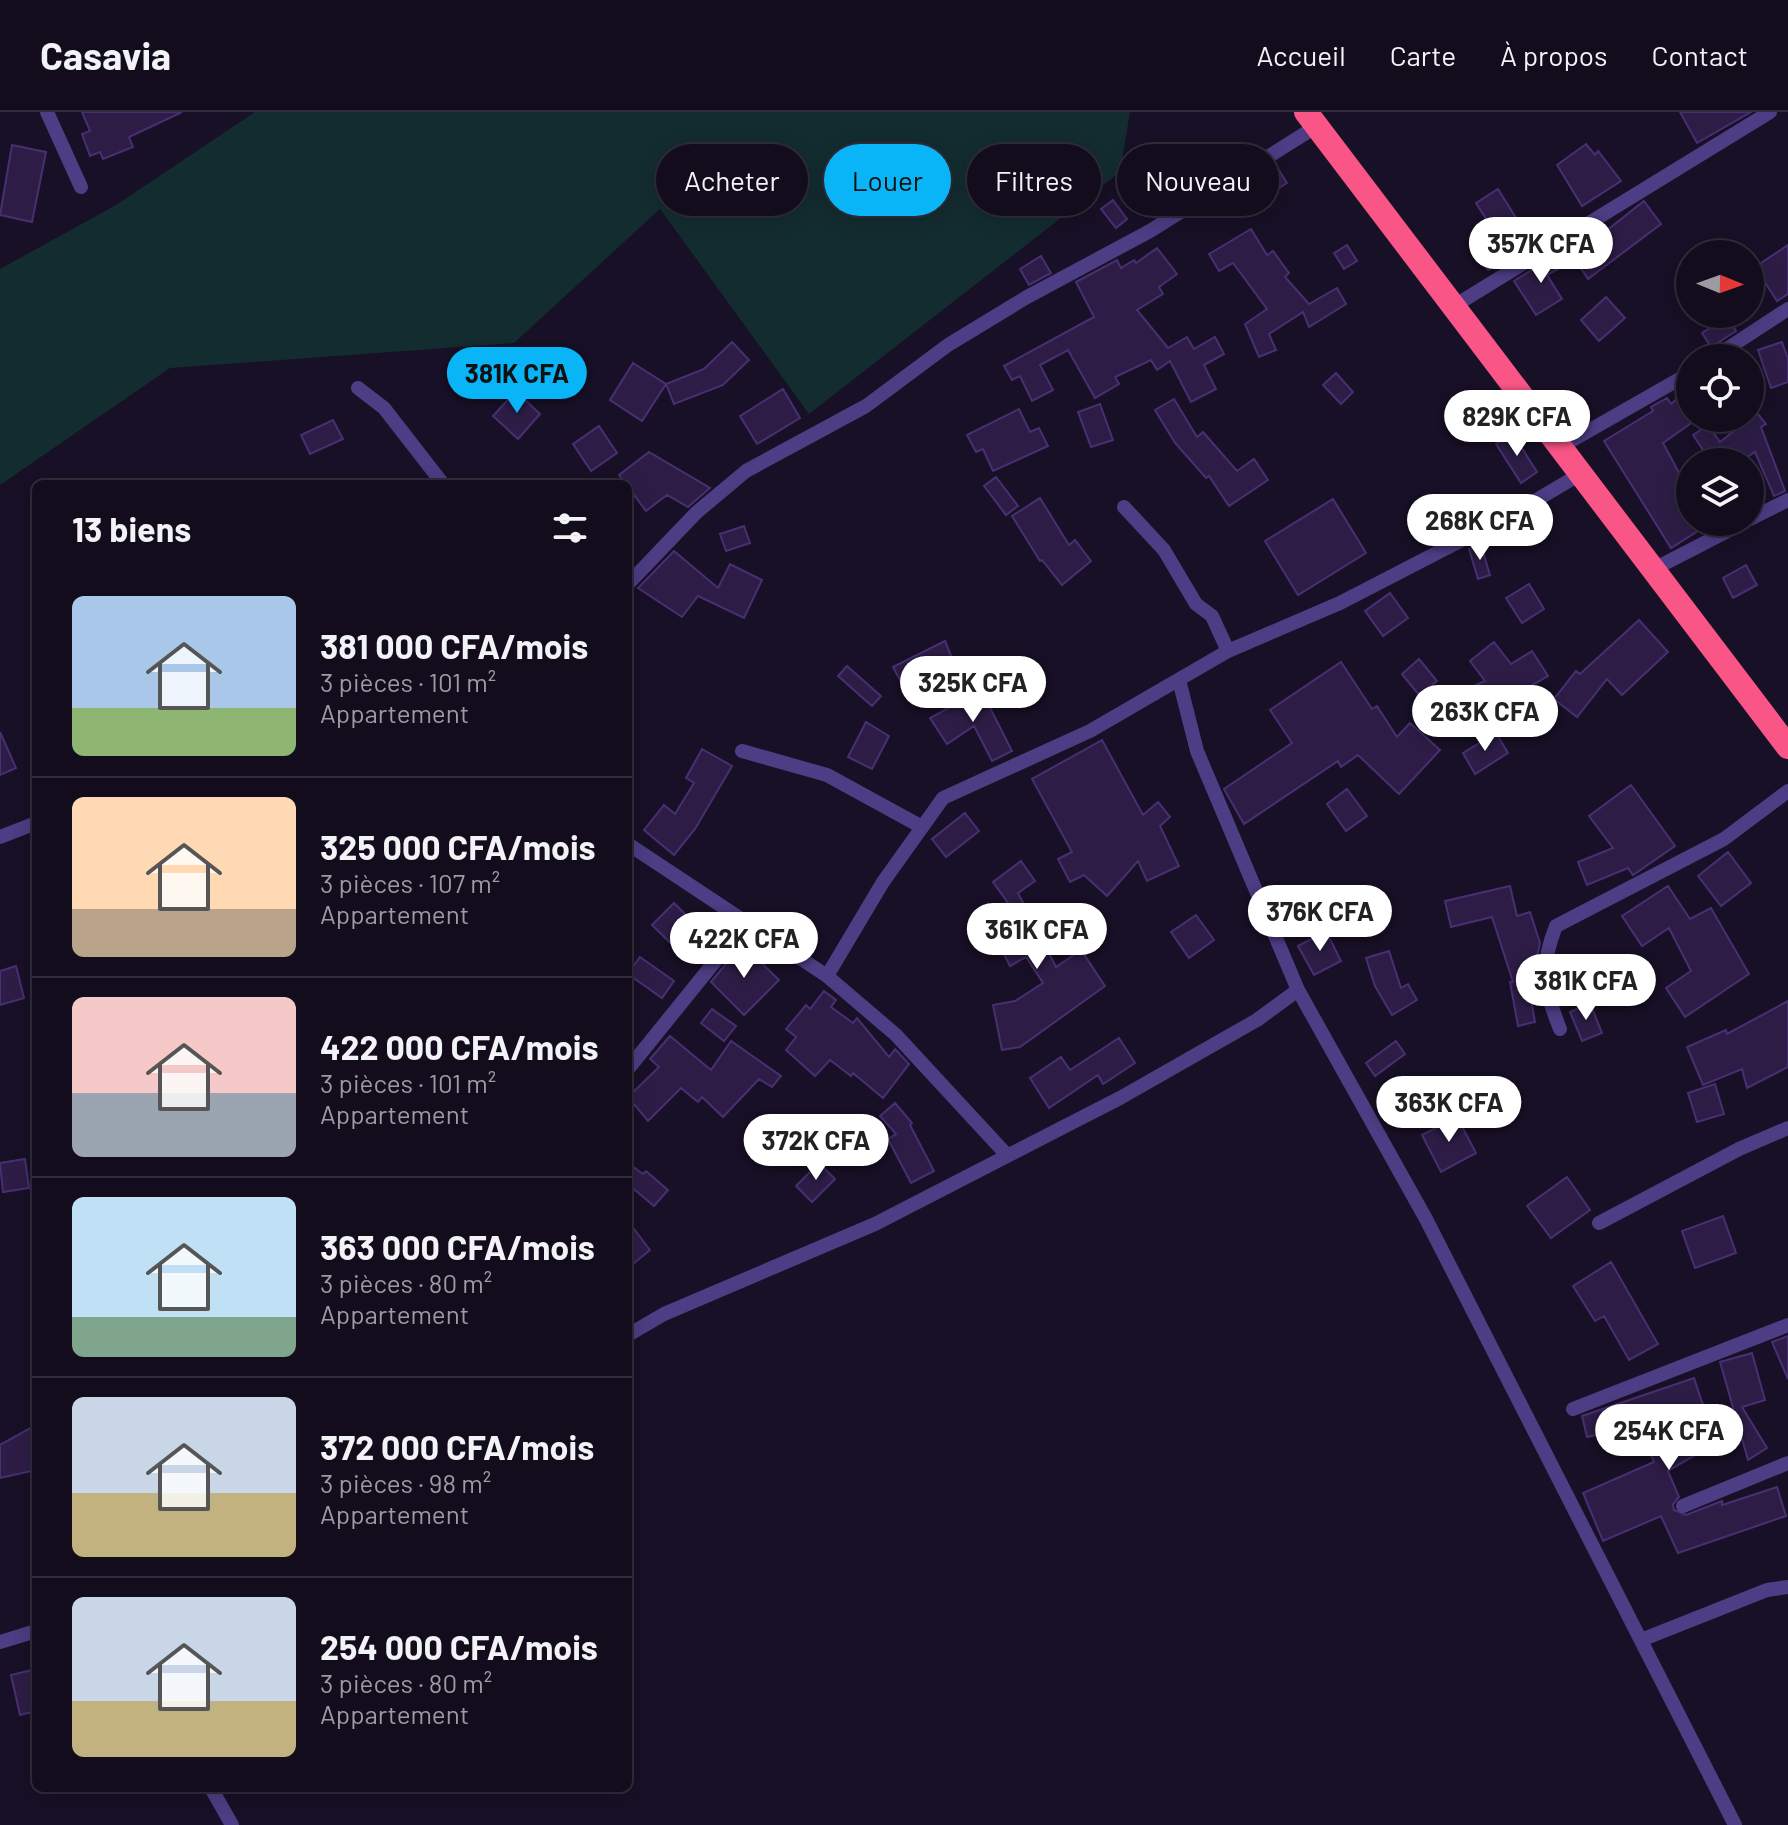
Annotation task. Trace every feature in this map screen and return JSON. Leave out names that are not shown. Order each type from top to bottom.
[{"type":"highway","points":[[1311,119],[1788,747]]},
{"type":"street","points":[[1454,306],[1770,112]]},
{"type":"street","points":[[53,114],[81,187]]},
{"type":"street","points":[[632,580],[697,512],[746,471],[866,406],[948,345],[1027,297],[1150,231],[1311,119]]},
{"type":"street","points":[[1734,344],[1788,309]]},
{"type":"street","points":[[1562,446],[1676,381]]},
{"type":"street","points":[[358,388],[384,408],[440,480]]},
{"type":"street","points":[[827,976],[883,882],[943,798],[1090,731],[1228,651],[1340,603],[1516,512],[1582,473]]},
{"type":"street","points":[[1764,512],[1788,500]]},
{"type":"street","points":[[1124,507],[1164,550],[1196,604],[1212,616],[1228,651]]},
{"type":"street","points":[[1654,569],[1718,536]]},
{"type":"street","points":[[1179,680],[1197,751],[1298,990],[1426,1219],[1735,1825]]},
{"type":"street","points":[[742,751],[827,775],[922,827]]},
{"type":"street","points":[[1560,1029],[1544,986],[1546,950],[1556,926],[1724,839],[1788,791]]},
{"type":"street","points":[[0,837],[32,825]]},
{"type":"street","points":[[632,847],[827,976],[896,1035],[1006,1154]]},
{"type":"street","points":[[632,1064],[746,923]]},
{"type":"street","points":[[632,1333],[664,1314],[875,1224],[1147,1082],[1257,1020],[1298,990]]},
{"type":"street","points":[[1599,1223],[1698,1170],[1788,1128]]},
{"type":"street","points":[[1573,1409],[1788,1325]]},
{"type":"street","points":[[1683,1506],[1788,1463]]},
{"type":"street","points":[[1641,1640],[1767,1590],[1788,1587]]},
{"type":"street","points":[[0,1642],[32,1632]]},
{"type":"street","points":[[213,1792],[232,1825]]},
{"type":"green space","points":[[255,112],[1130,112],[1125,144],[1117,144],[1117,174],[1101,187],[1101,144],[967,144],[967,216],[1063,216],[809,414],[665,216],[808,216],[808,144],[656,144],[656,213],[514,343],[170,368],[0,485],[0,269],[116,205]]},
{"type":"building","points":[[82,112],[182,112],[129,137],[133,147],[103,159],[100,152],[90,156],[82,134],[90,131]]},
{"type":"building","points":[[1680,112],[1751,112],[1697,143]]},
{"type":"building","points":[[1586,144],[1595,155],[1598,151],[1621,181],[1582,206],[1557,165]]},
{"type":"building","points":[[12,145],[46,152],[32,222],[0,215]]},
{"type":"building","points":[[1279,170],[1287,183],[1279,188]]},
{"type":"building","points":[[1498,189],[1533,245],[1488,270],[1471,245],[1493,230],[1476,203]]},
{"type":"building","points":[[1113,200],[1117,205],[1117,216],[1127,219],[1116,228],[1101,209]]},
{"type":"building","points":[[1644,201],[1661,224],[1588,279],[1570,252],[1600,231],[1602,234]]},
{"type":"building","points":[[1251,229],[1267,255],[1273,251],[1289,273],[1285,277],[1309,304],[1337,288],[1346,304],[1309,327],[1303,312],[1269,334],[1276,350],[1259,357],[1245,324],[1267,309],[1233,263],[1219,271],[1209,254]]},
{"type":"building","points":[[1347,245],[1357,261],[1344,269],[1334,253]]},
{"type":"building","points":[[1788,245],[1788,294],[1777,301],[1764,281],[1764,261]]},
{"type":"building","points":[[1157,248],[1177,274],[1159,287],[1163,294],[1137,310],[1168,348],[1187,337],[1194,349],[1215,337],[1224,354],[1204,365],[1216,389],[1191,402],[1170,361],[1157,370],[1151,360],[1115,377],[1119,384],[1095,398],[1068,350],[1040,365],[1053,390],[1032,401],[1020,376],[1012,380],[1004,366],[1094,317],[1076,282],[1117,260],[1121,268],[1134,260],[1136,263]]},
{"type":"building","points":[[1560,252],[1567,264],[1547,275],[1562,299],[1536,315],[1514,281]]},
{"type":"building","points":[[1041,256],[1051,273],[1029,285],[1020,269]]},
{"type":"building","points":[[1606,297],[1625,318],[1599,341],[1581,320]]},
{"type":"building","points":[[1710,328],[1734,328],[1736,331],[1716,344],[1709,344],[1702,333]]},
{"type":"building","points":[[732,342],[749,360],[723,385],[674,404],[666,384],[704,369]]},
{"type":"building","points":[[1782,342],[1788,359],[1788,382],[1771,388],[1764,368],[1764,348]]},
{"type":"building","points":[[633,363],[666,384],[642,421],[610,400]]},
{"type":"building","points":[[1336,373],[1353,392],[1341,404],[1323,385]]},
{"type":"building","points":[[783,389],[800,418],[757,444],[740,416]]},
{"type":"building","points":[[516,391],[540,414],[518,439],[493,416]]},
{"type":"building","points":[[1667,398],[1671,404],[1676,400],[1676,432],[1679,432],[1663,443],[1676,467],[1676,536],[1690,536],[1671,548],[1604,441],[1653,411],[1651,407]]},
{"type":"building","points":[[1174,399],[1197,437],[1203,432],[1237,471],[1254,459],[1268,480],[1229,506],[1209,476],[1206,478],[1175,443],[1155,410]]},
{"type":"building","points":[[1100,404],[1113,440],[1091,447],[1078,412]]},
{"type":"building","points":[[1019,409],[1030,432],[1039,428],[1048,446],[993,471],[983,449],[976,452],[967,435]]},
{"type":"building","points":[[333,420],[343,439],[310,454],[301,435]]},
{"type":"building","points":[[599,426],[617,453],[591,471],[573,444]]},
{"type":"building","points":[[1713,432],[1720,442],[1733,432],[1763,432],[1785,491],[1774,496],[1764,473],[1764,448],[1702,448],[1693,435]]},
{"type":"building","points":[[1513,434],[1537,472],[1521,483],[1496,444]]},
{"type":"building","points":[[649,452],[710,488],[688,507],[667,495],[646,511],[632,492],[632,480],[623,480],[619,475]]},
{"type":"building","points":[[996,477],[1018,506],[1006,515],[984,486]]},
{"type":"building","points":[[1040,498],[1069,545],[1075,540],[1091,561],[1062,585],[1040,561],[1012,516]]},
{"type":"building","points":[[1333,499],[1366,553],[1298,595],[1265,541]]},
{"type":"building","points":[[744,526],[750,543],[726,551],[720,534]]},
{"type":"building","points":[[1481,545],[1490,575],[1478,579],[1469,549]]},
{"type":"building","points":[[674,551],[718,588],[730,564],[762,580],[744,618],[698,596],[682,617],[638,588]]},
{"type":"building","points":[[1746,565],[1757,585],[1733,598],[1723,578]]},
{"type":"building","points":[[1529,584],[1544,609],[1522,623],[1506,598]]},
{"type":"building","points":[[1390,593],[1408,618],[1383,636],[1365,611]]},
{"type":"building","points":[[1639,620],[1668,652],[1622,695],[1607,679],[1577,717],[1554,699],[1576,671],[1580,674]]},
{"type":"building","points":[[945,641],[956,668],[927,680],[924,672],[902,684],[893,667]]},
{"type":"building","points":[[1494,642],[1511,664],[1532,651],[1548,676],[1489,710],[1476,685],[1485,681],[1470,661]]},
{"type":"building","points":[[1419,659],[1437,681],[1419,695],[1402,674]]},
{"type":"building","points":[[1341,662],[1372,709],[1377,706],[1397,737],[1410,723],[1440,750],[1399,794],[1358,755],[1341,767],[1338,761],[1244,824],[1224,789],[1292,743],[1270,710]]},
{"type":"building","points":[[847,666],[881,696],[872,706],[838,676]]},
{"type":"building","points":[[981,690],[1012,751],[992,761],[974,726],[947,744],[930,718]]},
{"type":"building","points":[[866,722],[889,736],[872,769],[848,757]]},
{"type":"building","points":[[0,732],[16,768],[0,775]]},
{"type":"building","points":[[1496,733],[1508,753],[1475,774],[1463,753]]},
{"type":"building","points":[[1102,740],[1143,815],[1158,802],[1170,817],[1160,826],[1179,866],[1147,881],[1138,861],[1107,896],[1084,875],[1070,882],[1058,859],[1072,852],[1032,779]]},
{"type":"building","points":[[702,749],[732,766],[695,829],[674,855],[644,830],[664,805],[675,814],[694,783],[686,778]]},
{"type":"building","points":[[1631,785],[1675,846],[1633,875],[1628,868],[1587,885],[1578,862],[1613,848],[1589,816]]},
{"type":"building","points":[[1347,789],[1367,816],[1346,831],[1327,804]]},
{"type":"building","points":[[965,813],[979,831],[946,857],[932,839]]},
{"type":"building","points":[[1728,852],[1751,883],[1721,906],[1698,876]]},
{"type":"building","points":[[1021,861],[1035,881],[1018,893],[1056,967],[1081,950],[1105,986],[1020,1047],[1002,1050],[993,1005],[1015,1001],[1043,983],[1026,957],[1010,966],[992,931],[1018,917],[993,882]]},
{"type":"building","points":[[1510,886],[1517,916],[1530,912],[1540,943],[1536,961],[1525,965],[1535,1022],[1518,1026],[1510,982],[1513,982],[1492,917],[1451,927],[1445,901]]},
{"type":"building","points":[[1668,886],[1690,919],[1711,908],[1749,974],[1685,1017],[1666,988],[1691,971],[1669,928],[1642,946],[1622,916]]},
{"type":"building","points":[[674,903],[706,935],[684,956],[652,925]]},
{"type":"building","points":[[1196,915],[1214,940],[1189,958],[1171,932]]},
{"type":"building","points":[[1326,931],[1341,961],[1314,975],[1298,946]]},
{"type":"building","points":[[742,944],[779,980],[744,1015],[711,982]]},
{"type":"building","points":[[1389,951],[1401,988],[1408,984],[1417,1000],[1392,1015],[1375,986],[1366,958]]},
{"type":"building","points":[[640,957],[674,981],[662,998],[632,977],[632,968]]},
{"type":"building","points":[[16,966],[24,998],[0,1005],[0,971]]},
{"type":"building","points":[[824,991],[836,1000],[831,1007],[853,1023],[857,1018],[889,1057],[895,1049],[909,1064],[883,1098],[853,1073],[851,1076],[830,1060],[815,1076],[786,1050],[796,1037],[786,1029],[806,1005],[810,1009]]},
{"type":"building","points":[[1788,1001],[1788,1067],[1747,1088],[1742,1069],[1703,1085],[1687,1047],[1726,1030],[1727,1034]]},
{"type":"building","points":[[1590,1003],[1602,1033],[1582,1041],[1570,1012]]},
{"type":"building","points":[[712,1009],[736,1026],[724,1041],[701,1023]]},
{"type":"building","points":[[670,1036],[711,1070],[731,1041],[781,1076],[772,1087],[759,1079],[723,1117],[702,1097],[698,1102],[681,1088],[648,1121],[632,1102],[632,1093],[659,1067],[650,1059]]},
{"type":"building","points":[[1119,1038],[1135,1063],[1103,1084],[1098,1075],[1049,1108],[1030,1078],[1061,1057],[1070,1070]]},
{"type":"building","points":[[1396,1041],[1405,1054],[1375,1076],[1366,1063]]},
{"type":"building","points":[[1715,1084],[1724,1114],[1697,1122],[1688,1093]]},
{"type":"building","points":[[895,1103],[912,1123],[910,1125],[934,1171],[911,1183],[888,1139],[896,1134],[880,1116]]},
{"type":"building","points":[[1457,1117],[1476,1153],[1441,1172],[1422,1135]]},
{"type":"building","points":[[25,1159],[29,1188],[3,1192],[0,1163]]},
{"type":"building","points":[[819,1163],[835,1179],[812,1202],[796,1186]]},
{"type":"building","points":[[632,1166],[643,1174],[646,1171],[668,1190],[654,1206],[632,1187]]},
{"type":"building","points":[[1567,1177],[1590,1210],[1551,1238],[1527,1206]]},
{"type":"building","points":[[1723,1216],[1736,1253],[1695,1268],[1682,1231]]},
{"type":"building","points":[[632,1226],[650,1250],[632,1265]]},
{"type":"building","points":[[1611,1262],[1658,1344],[1629,1360],[1604,1316],[1595,1321],[1573,1286]]},
{"type":"building","points":[[1788,1336],[1788,1379],[1772,1342]]},
{"type":"building","points":[[1752,1353],[1765,1400],[1742,1407],[1767,1448],[1748,1460],[1720,1362]]},
{"type":"building","points":[[1694,1378],[1702,1402],[1723,1439],[1668,1471],[1679,1497],[1673,1504],[1674,1510],[1686,1515],[1722,1501],[1722,1505],[1777,1487],[1786,1516],[1678,1553],[1661,1516],[1603,1541],[1583,1493],[1654,1462],[1638,1426],[1587,1437],[1582,1416]]},
{"type":"building","points":[[32,1427],[32,1471],[0,1478],[0,1445]]},
{"type":"building","points":[[32,1670],[32,1712],[20,1715],[11,1675]]}]
